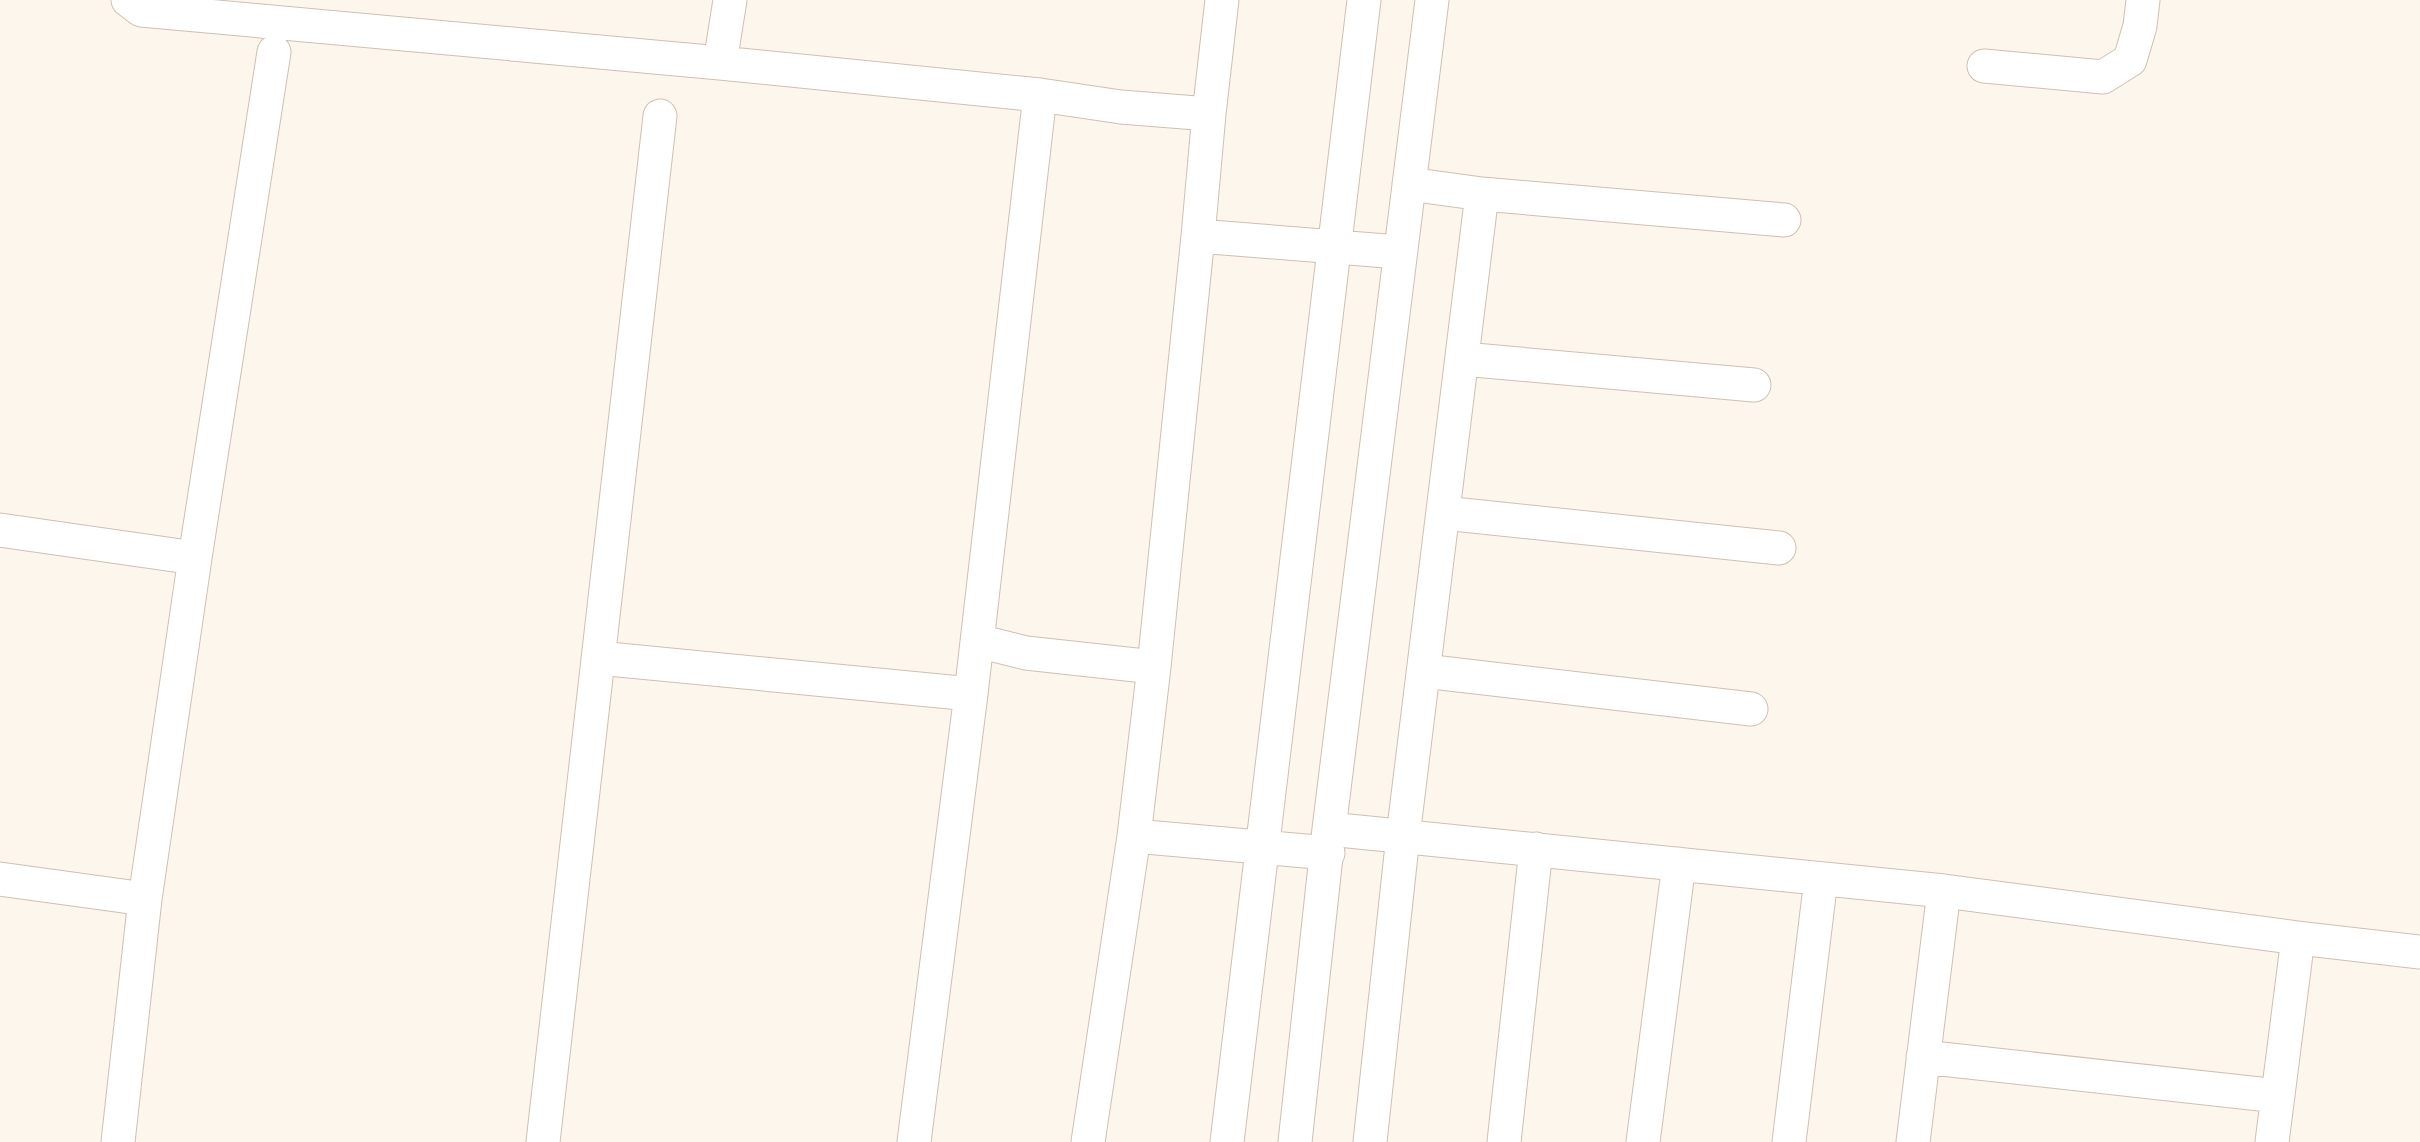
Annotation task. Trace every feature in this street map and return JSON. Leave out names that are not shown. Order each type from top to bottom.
[{"type":"street","points":[[128,0],[141,9],[720,63],[1040,95],[1121,107],[1209,114]]},
{"type":"street","points":[[720,63],[730,0]]},
{"type":"street","points":[[1088,1142],[1134,836],[1154,667],[1222,0]]},
{"type":"street","points":[[1227,1142],[1364,0]]},
{"type":"street","points":[[1295,1142],[1328,841],[1399,252],[1432,0]]},
{"type":"street","points":[[1984,66],[2103,77],[2130,60],[2140,26],[2143,0]]},
{"type":"street","points":[[118,1142],[145,899],[195,558],[274,52]]},
{"type":"street","points":[[914,1142],[978,641],[1040,95]]},
{"type":"street","points":[[543,1142],[660,116]]},
{"type":"street","points":[[1409,184],[1482,194],[1784,220]]},
{"type":"street","points":[[1370,1142],[1404,837],[1482,194]]},
{"type":"street","points":[[1198,236],[1399,252]]},
{"type":"street","points":[[1463,359],[1754,385]]},
{"type":"street","points":[[1444,513],[1779,548]]},
{"type":"street","points":[[0,530],[195,558]]},
{"type":"street","points":[[978,641],[1026,653],[1154,667]]},
{"type":"street","points":[[598,658],[971,694]]},
{"type":"street","points":[[1425,671],[1751,709]]},
{"type":"street","points":[[1134,836],[1261,847],[1404,837],[1944,891],[2420,952]]},
{"type":"street","points":[[1504,1142],[1536,849]]},
{"type":"street","points":[[1643,1142],[1678,864]]},
{"type":"street","points":[[0,879],[145,899]]},
{"type":"street","points":[[1789,1142],[1821,879]]},
{"type":"street","points":[[1913,1142],[1944,891]]},
{"type":"street","points":[[2272,1142],[2298,938]]},
{"type":"street","points":[[1923,1057],[2278,1096]]}]
